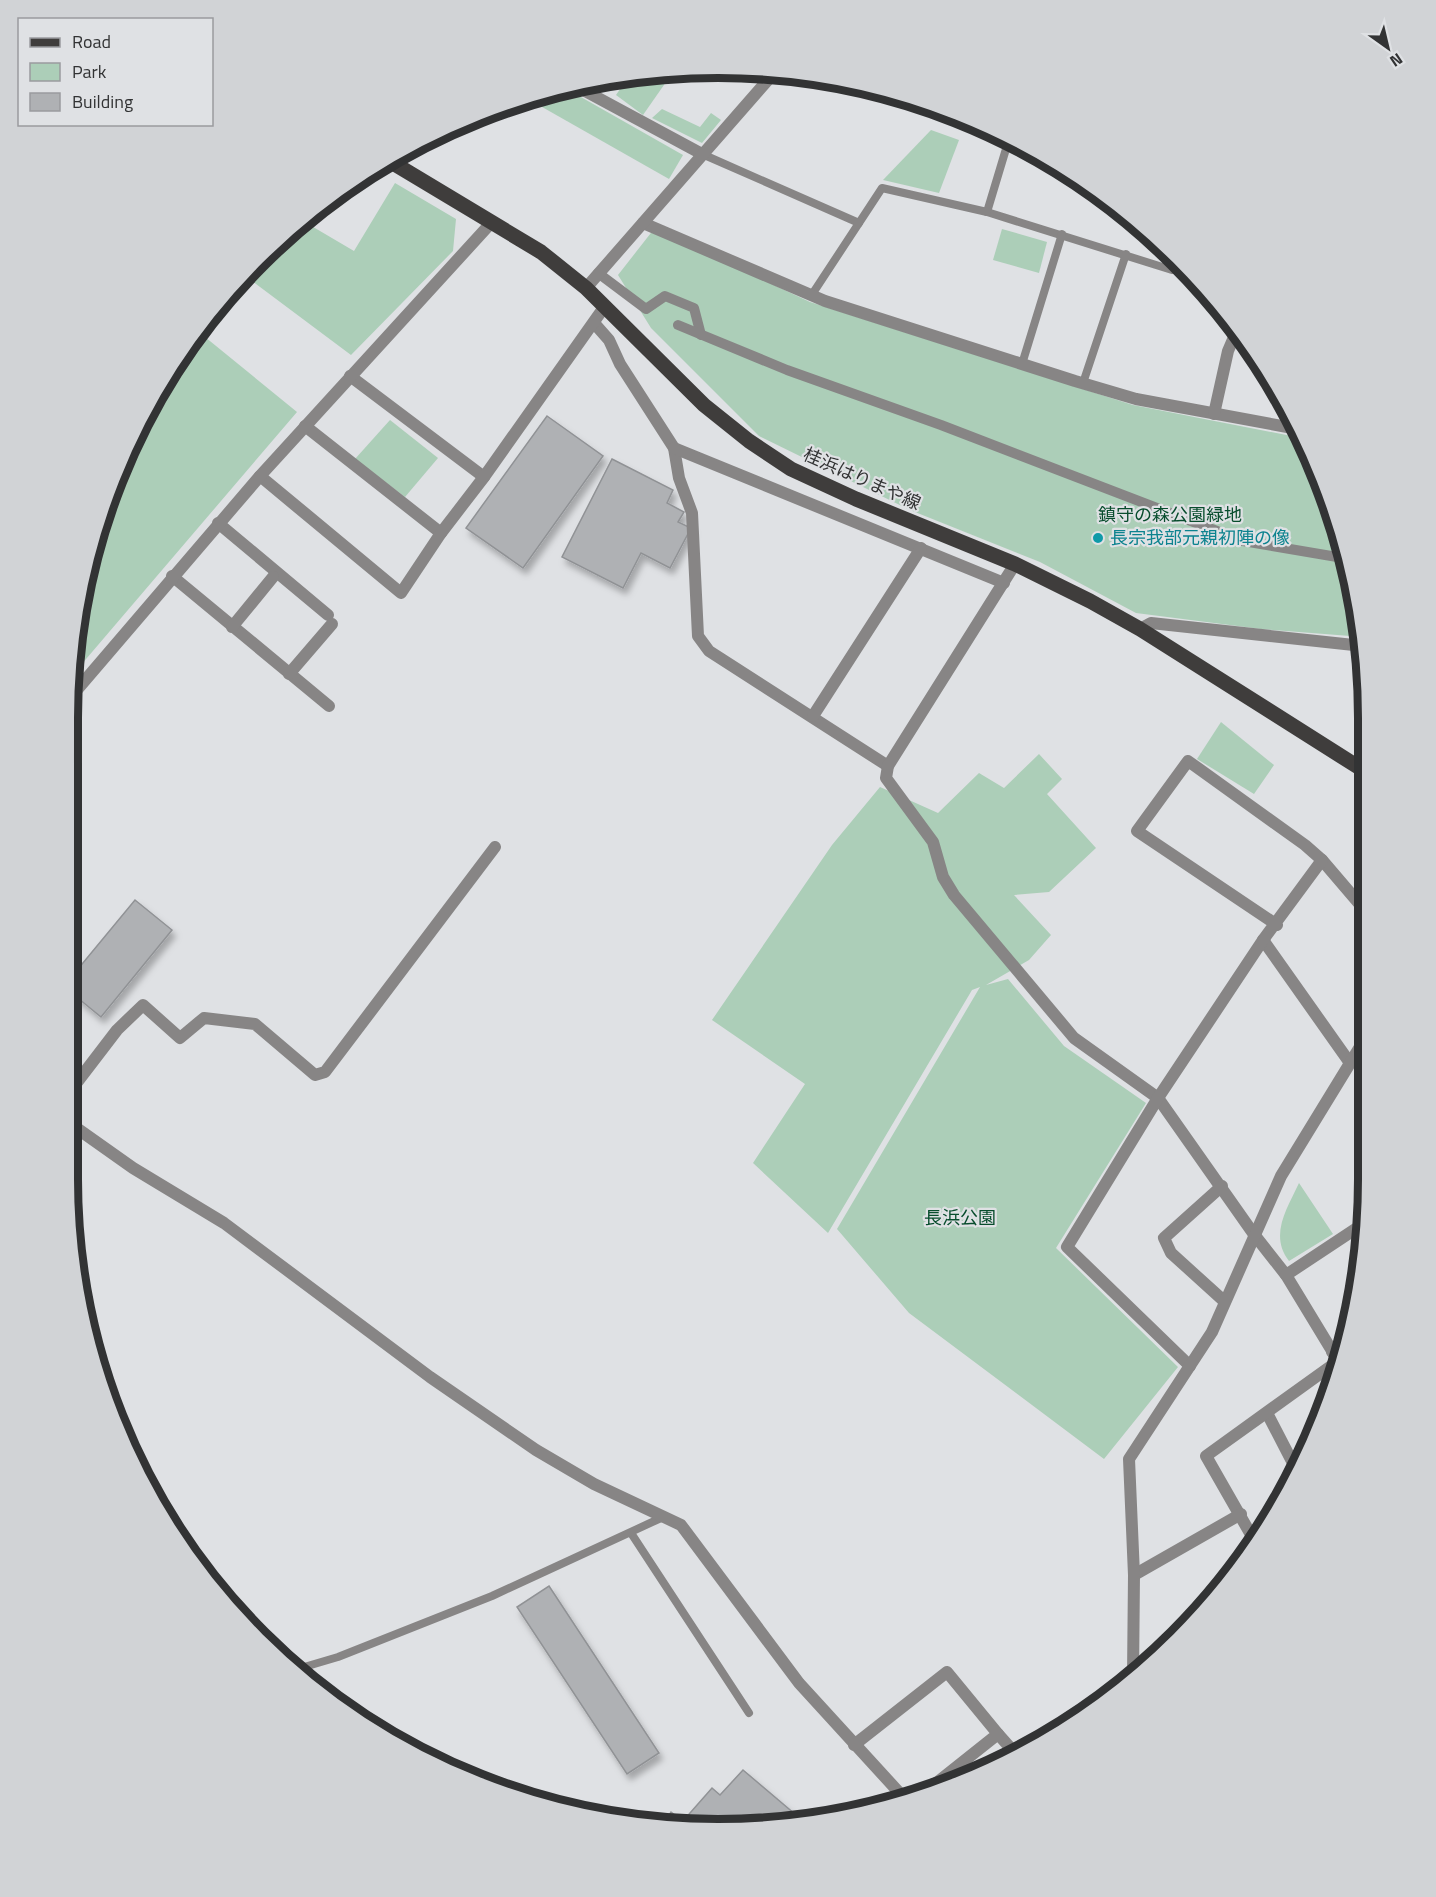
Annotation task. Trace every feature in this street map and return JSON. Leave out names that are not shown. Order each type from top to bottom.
[{"type":"main road","name":"桂浜はりまや線","points":[[396,165],[541,252],[586,288],[704,405],[749,441],[790,469],[856,499],[1015,564],[1140,629],[1358,767]]},
{"type":"street","points":[[586,288],[768,80]]},
{"type":"street","points":[[586,92],[702,154]]},
{"type":"street","points":[[79,687],[218,523],[491,223]]},
{"type":"street","points":[[643,223],[811,296],[1022,364],[1136,399],[1288,427]]},
{"type":"street","points":[[598,273],[646,309],[665,296],[694,308],[701,335]]},
{"type":"street","points":[[260,476],[401,593],[441,533],[484,477],[605,306]]},
{"type":"street","points":[[594,323],[609,340],[620,364],[675,448],[680,478],[693,513],[698,636],[709,651],[888,766]]},
{"type":"street","points":[[678,325],[787,370],[941,425],[1243,541],[1337,557]]},
{"type":"street","points":[[1214,414],[1228,351],[1234,339]]},
{"type":"street","points":[[350,376],[484,477]]},
{"type":"street","points":[[305,426],[441,533]]},
{"type":"street","points":[[675,448],[1004,583]]},
{"type":"street","points":[[218,523],[330,619],[289,674]]},
{"type":"street","points":[[813,716],[921,548]]},
{"type":"street","points":[[1015,564],[888,766],[886,778],[933,842],[943,878],[954,895],[1074,1038],[1158,1098],[1253,1233],[1286,1275],[1334,1353]]},
{"type":"street","points":[[172,576],[329,706]]},
{"type":"street","points":[[232,627],[273,577]]},
{"type":"street","points":[[1140,629],[1151,623],[1354,645]]},
{"type":"street","points":[[1277,925],[1137,831],[1188,761],[1305,844],[1358,902]]},
{"type":"street","points":[[78,1081],[117,1030],[143,1005],[180,1038],[204,1018],[255,1024],[315,1075],[325,1072],[330,1069],[495,847]]},
{"type":"street","points":[[1190,1366],[1066,1247],[1158,1098],[1263,940],[1277,925],[1322,860]]},
{"type":"street","points":[[1263,940],[1350,1063]]},
{"type":"street","points":[[1133,1666],[1134,1575],[1129,1460],[1212,1332],[1253,1233],[1281,1176],[1358,1050]]},
{"type":"street","points":[[78,1129],[133,1168],[224,1223],[422,1371],[536,1450],[661,1518],[681,1525],[799,1683],[898,1793]]},
{"type":"street","points":[[1222,1186],[1164,1238],[1171,1253],[1224,1301]]},
{"type":"street","points":[[1286,1275],[1356,1228]]},
{"type":"street","points":[[1251,1534],[1206,1456],[1330,1364]]},
{"type":"street","points":[[1266,1413],[1292,1462]]},
{"type":"street","points":[[1134,1575],[1240,1514]]},
{"type":"street","points":[[854,1745],[947,1672],[1010,1748]]},
{"type":"street","points":[[943,1778],[998,1734]]},
{"type":"lane","points":[[987,212],[1007,147]]},
{"type":"lane","points":[[702,154],[859,223]]},
{"type":"lane","points":[[811,296],[882,188],[987,212],[1172,270],[1173,267]]},
{"type":"lane","points":[[1022,364],[1062,234]]},
{"type":"lane","points":[[1083,383],[1126,254]]},
{"type":"lane","points":[[304,1667],[338,1657],[492,1596],[661,1518]]},
{"type":"lane","points":[[631,1533],[749,1713]]},
{"type":"green space","points":[[668,80],[643,115],[616,95],[623,85]]},
{"type":"green space","points":[[576,94],[683,155],[669,179],[537,104]]},
{"type":"green space","points":[[662,109],[700,127],[711,113],[721,120],[702,143],[652,118]]},
{"type":"green space","points":[[931,130],[959,140],[939,193],[883,180]]},
{"type":"green space","points":[[395,183],[456,219],[453,251],[351,355],[252,281],[205,337],[297,412],[80,666],[90,593],[112,512],[144,435],[186,362],[210,328],[265,265],[310,225],[354,251]]},
{"type":"green space","name":"鎮守の森公園緑地","points":[[654,229],[810,302],[1133,405],[1293,436],[1324,512],[1346,593],[1353,636],[1261,629],[1136,613],[1040,562],[910,510],[759,436],[651,328],[618,275]]},
{"type":"green space","points":[[1002,229],[1047,242],[1039,273],[993,260]]},
{"type":"green space","points":[[390,420],[438,458],[405,497],[355,459]]},
{"type":"green space","points":[[1221,722],[1274,765],[1254,794],[1197,759]]},
{"type":"green space","name":"長浜公園","points":[[1039,754],[1062,779],[1047,794],[1096,848],[1049,892],[1014,895],[1051,935],[1029,960],[986,985],[1008,979],[1064,1046],[1146,1103],[1056,1248],[1178,1367],[1104,1459],[909,1313],[837,1229],[980,987],[972,990],[828,1233],[753,1163],[805,1084],[712,1020],[832,845],[880,787],[938,813],[979,773],[1004,788]]},
{"type":"green space","points":[[1299,1183],[1333,1234],[1289,1261],[1280,1242],[1280,1232],[1285,1212]]},
{"type":"building","points":[[547,416],[603,456],[523,568],[466,528]]},
{"type":"building","points":[[612,459],[673,490],[667,503],[684,512],[678,522],[691,528],[670,568],[641,553],[623,588],[562,557]]},
{"type":"building","points":[[135,900],[172,930],[101,1017],[78,998],[78,969]]},
{"type":"building","points":[[549,1586],[659,1753],[627,1774],[517,1607]]},
{"type":"building","points":[[743,1770],[796,1815],[760,1818],[685,1818],[712,1788],[720,1795]]},
{"type":"building","points":[[671,1812],[679,1818],[668,1817]]},
{"type":"place","name":"長宗我部元親初陣の像","points":[[1098,538]]}]
